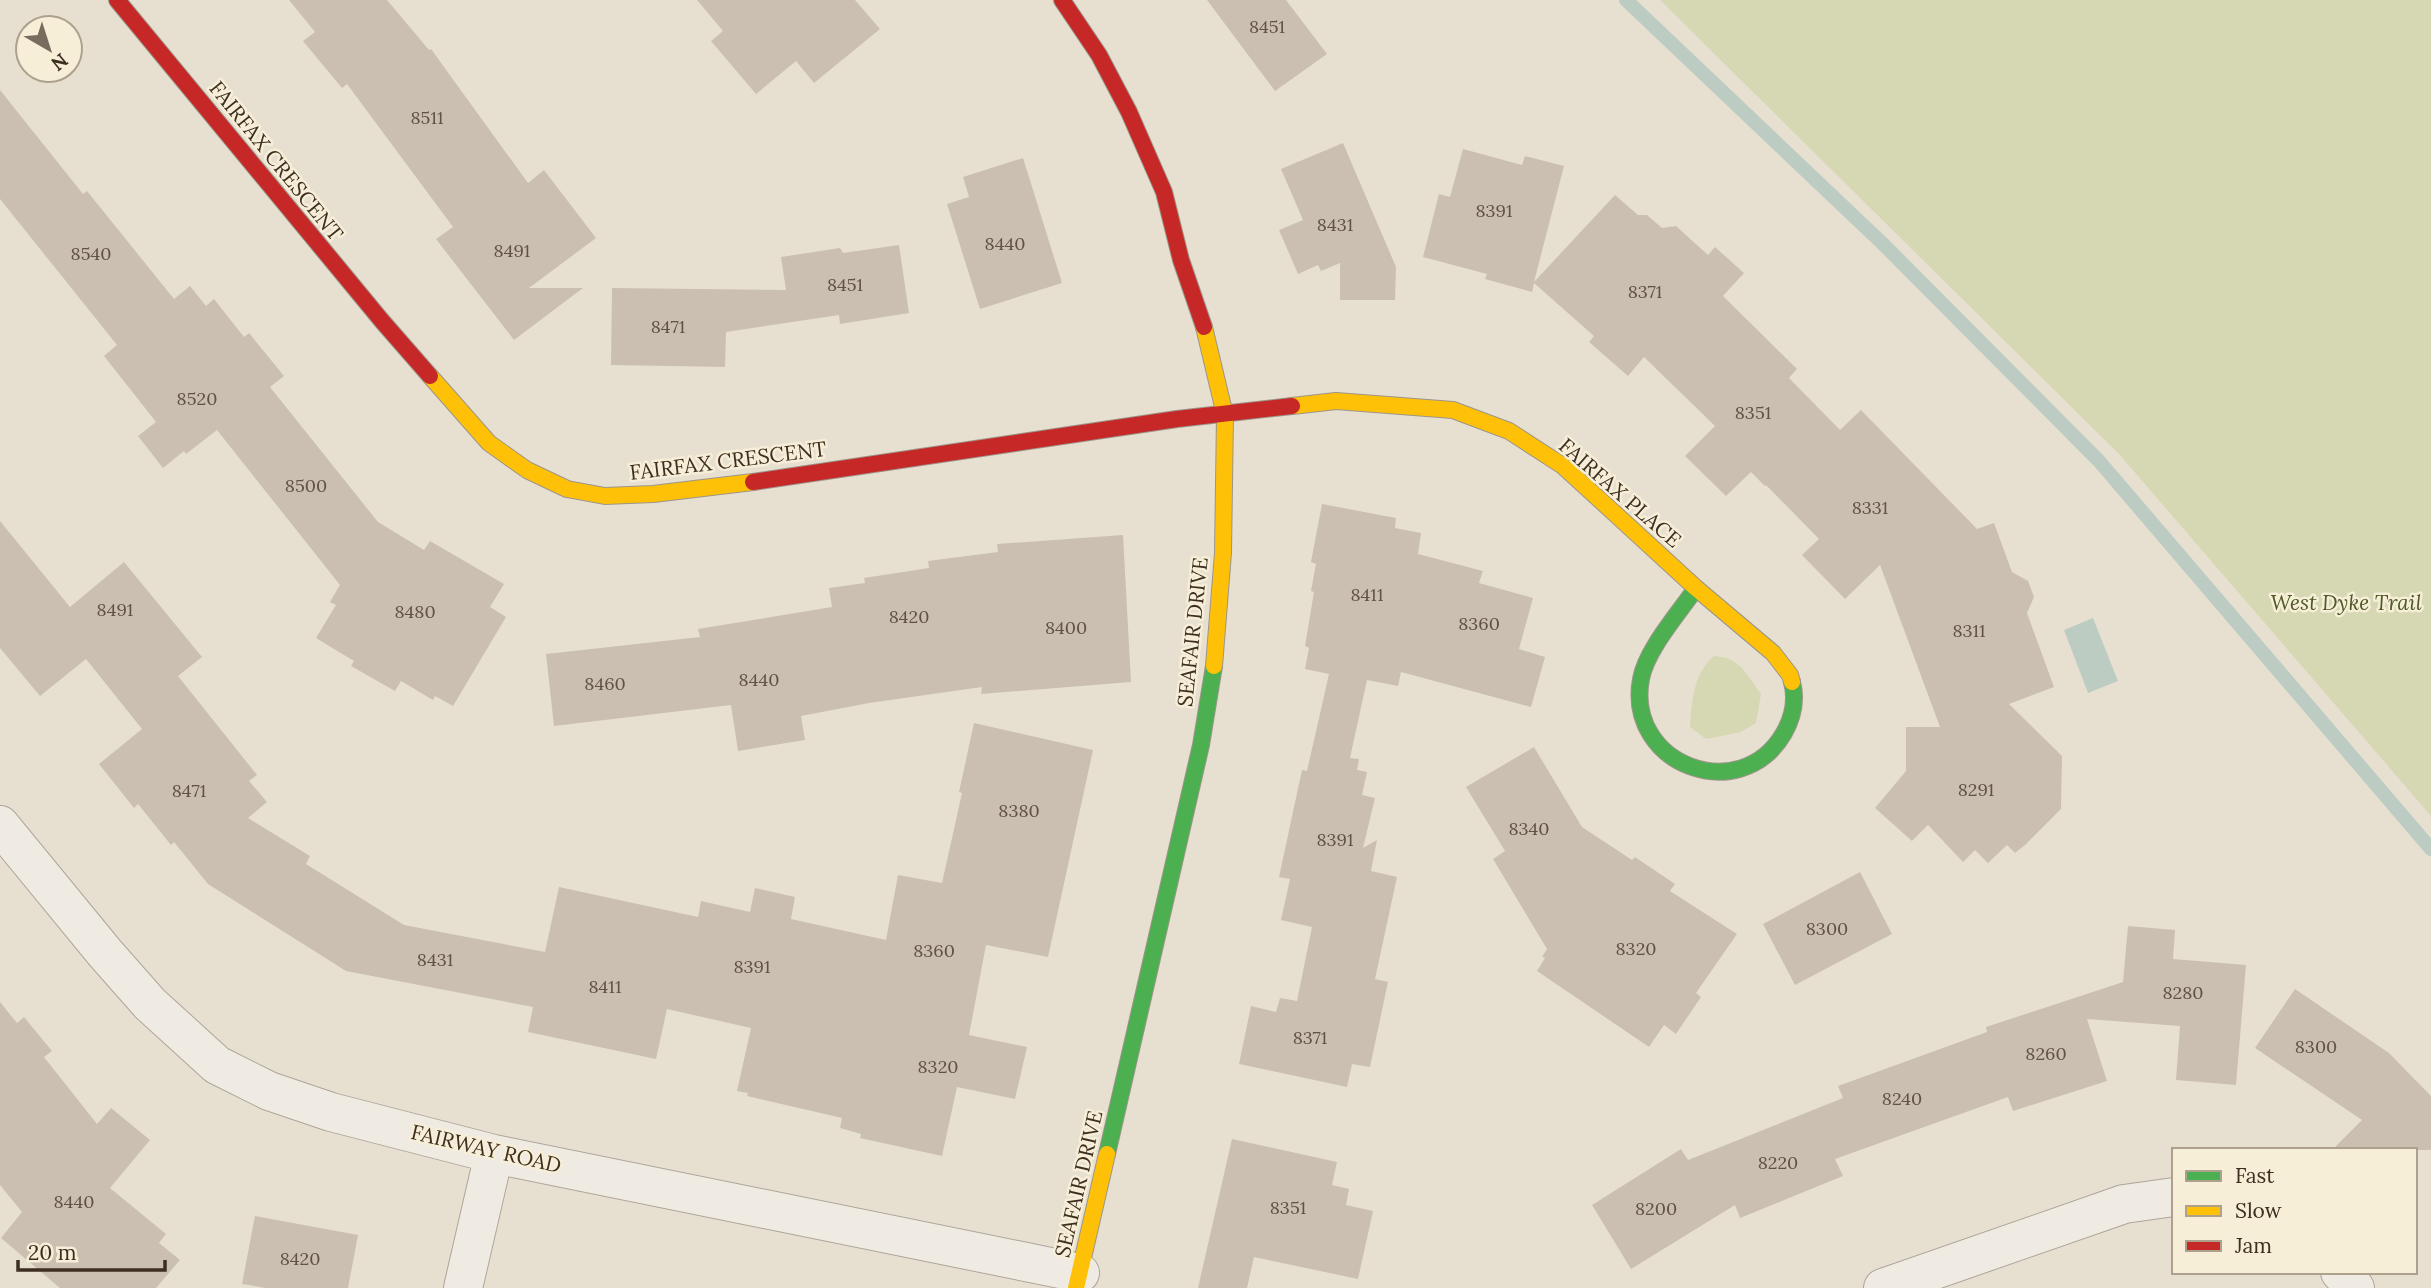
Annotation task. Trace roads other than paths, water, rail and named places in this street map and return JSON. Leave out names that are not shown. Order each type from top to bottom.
[{"type":"street","name":"FAIRFAX CRESCENT","points":[[117,0],[382,321],[489,443],[527,470],[567,489],[605,496],[653,494],[724,486],[1178,419],[1225,415]]},
{"type":"street","name":"SEAFAIR DRIVE","points":[[1062,0],[1099,55],[1129,112],[1164,192],[1181,260],[1204,327],[1225,415],[1223,553],[1213,673],[1201,745],[1078,1280]]},
{"type":"street","name":"FAIRFAX PLACE","points":[[1225,415],[1336,401],[1453,410],[1509,431],[1563,467],[1696,588],[1773,653],[1790,675],[1796,696],[1791,721],[1779,742],[1760,760],[1737,770],[1710,772],[1685,766],[1663,751],[1647,730],[1640,705],[1641,678],[1651,654],[1696,588]]},
{"type":"street","name":"FAIRWAY ROAD","points":[[0,825],[150,1004],[217,1065],[269,1091],[331,1112],[494,1153],[1078,1280]]},
{"type":"street","points":[[463,1288],[494,1153]]},
{"type":"street","points":[[1883,1288],[2124,1204],[2172,1197]]},
{"type":"street","points":[[2342,1274],[2355,1288]]},
{"type":"waterway","points":[[1626,0],[1882,243],[2099,461],[2431,849]]},
{"type":"park label","name":"West Dyke Trail","points":[[2346,603]]}]
